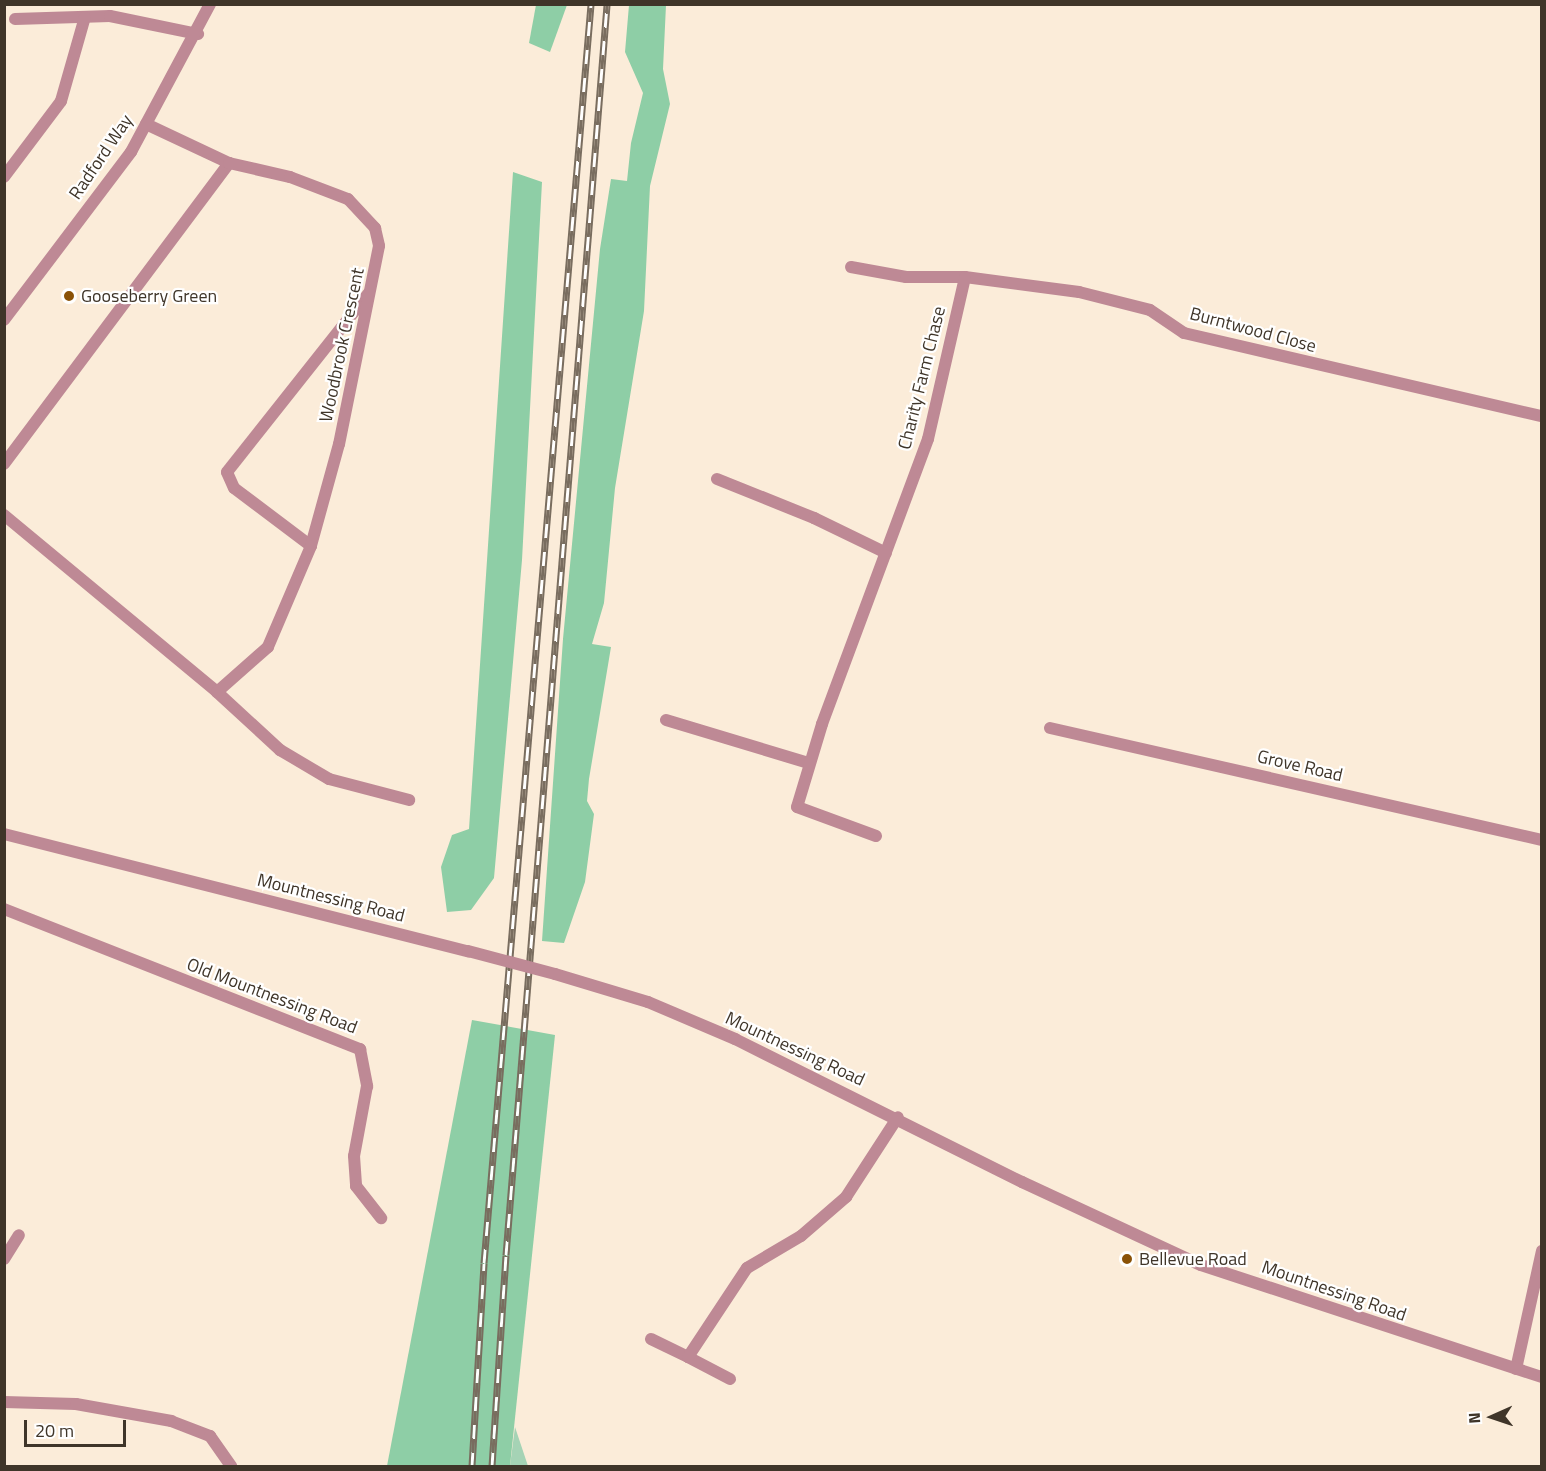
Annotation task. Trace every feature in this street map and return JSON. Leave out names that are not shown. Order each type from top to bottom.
[{"type":"street","name":"Radford Way","points":[[4,320],[131,152],[198,34],[210,4]]},
{"type":"street","points":[[15,19],[110,16],[198,34]]},
{"type":"street","points":[[4,177],[61,101],[85,17]]},
{"type":"street","name":"Woodbrook Crescent","points":[[146,124],[229,163],[318,187],[348,199],[366,214],[375,228],[379,246],[339,444],[311,546],[263,655],[218,692]]},
{"type":"street","points":[[4,464],[229,163]]},
{"type":"street","name":"Burntwood Close","points":[[851,267],[906,277],[965,277],[1079,292],[1150,310],[1184,333],[1542,416]]},
{"type":"street","name":"Charity Farm Chase","points":[[876,836],[797,807],[808,763],[928,439],[965,277]]},
{"type":"street","points":[[311,546],[234,488],[227,472],[369,293]]},
{"type":"street","points":[[717,479],[814,518],[886,553]]},
{"type":"street","points":[[4,515],[218,692],[280,750],[329,779],[409,800]]},
{"type":"street","points":[[666,720],[808,763]]},
{"type":"street","name":"Grove Road","points":[[1050,728],[1542,840]]},
{"type":"street","name":"Mountnessing Road","points":[[4,834],[468,951],[659,1006],[898,1118],[1022,1182],[1201,1265],[1542,1377]]},
{"type":"street","name":"Old Mountnessing Road","points":[[4,909],[360,1049],[368,1086],[354,1156],[356,1186],[381,1218]]},
{"type":"street","points":[[688,1357],[747,1268],[801,1236],[846,1197],[898,1118]]},
{"type":"street","points":[[4,1259],[19,1234]]},
{"type":"street","points":[[1516,1369],[1542,1251]]},
{"type":"street","points":[[651,1339],[730,1379]]},
{"type":"street","points":[[4,1402],[76,1404],[171,1420],[210,1436],[231,1467]]},
{"type":"green space","points":[[536,5],[567,5],[550,52],[529,43]]},
{"type":"green space","points":[[629,5],[666,5],[663,69],[670,104],[650,186],[644,311],[615,488],[604,603],[592,644],[611,647],[589,779],[587,801],[594,814],[585,882],[564,943],[542,941],[563,639],[600,249],[611,179],[627,181],[631,143],[643,93],[625,52]]},
{"type":"green space","points":[[513,172],[542,182],[522,560],[494,878],[471,910],[447,912],[441,867],[452,835],[469,829]]},
{"type":"green space","points":[[472,1020],[555,1035],[510,1466],[387,1466]]},
{"type":"green space","points":[[515,1427],[528,1466],[510,1466]]},
{"type":"railway","points":[[472,1466],[484,1263],[591,4]]},
{"type":"railway","points":[[492,1466],[506,1255],[607,4]]},
{"type":"place","name":"Gooseberry Green","points":[[69,296]]},
{"type":"place","name":"Bellevue Road","points":[[1127,1259]]}]
